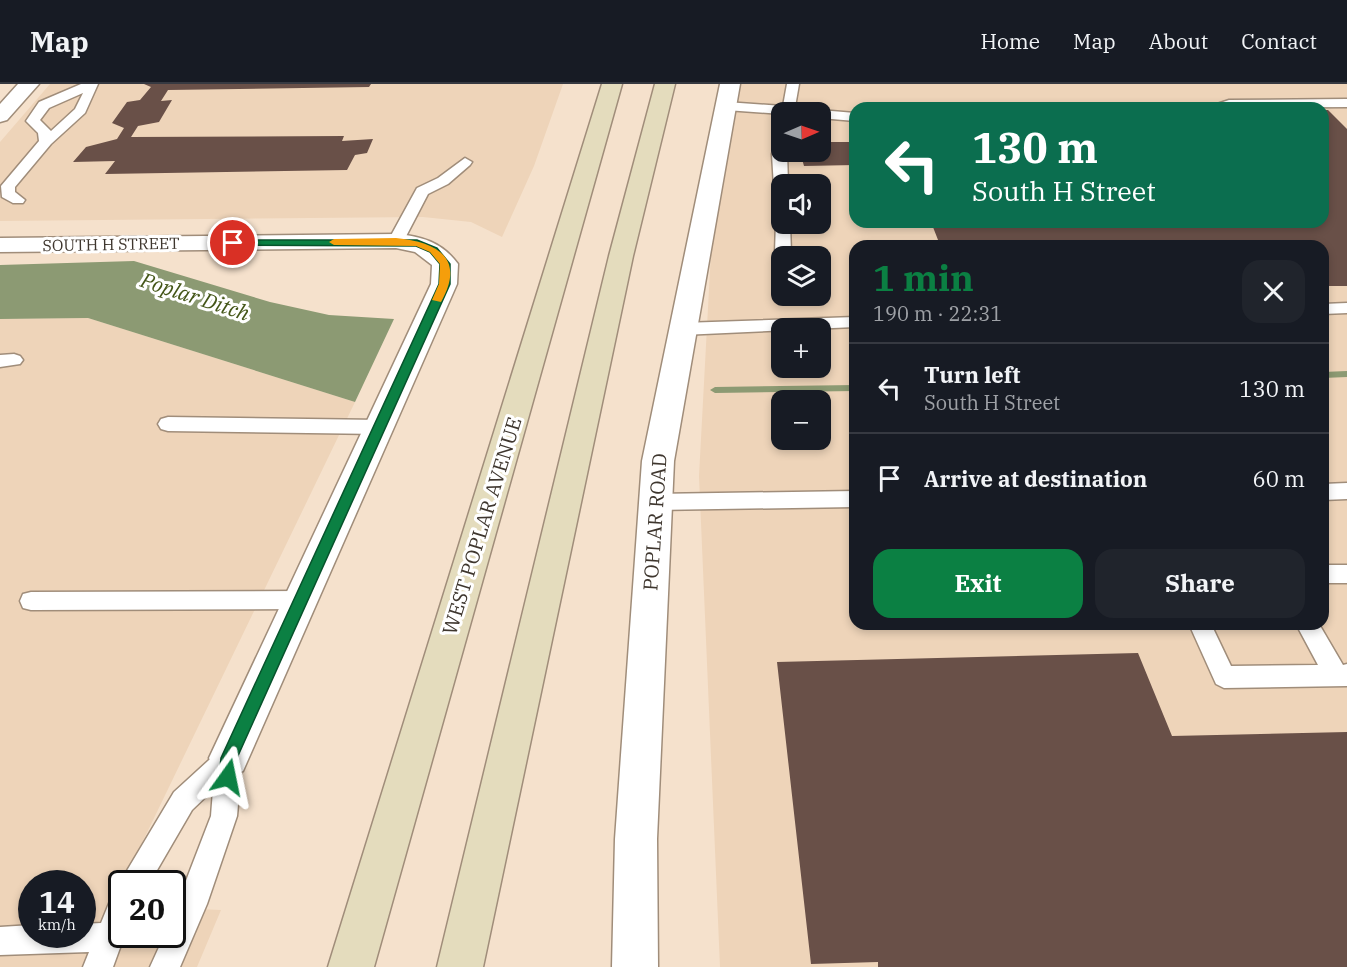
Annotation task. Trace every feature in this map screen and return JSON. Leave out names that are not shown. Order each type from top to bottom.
[{"type":"main road","name":"WEST POPLAR AVENUE","points":[[351,967],[612,84]]},
{"type":"main road","points":[[460,967],[621,256],[665,84]]},
{"type":"street","points":[[0,116],[29,84]]},
{"type":"street","name":"POPLAR ROAD","points":[[635,967],[636,839],[657,461],[728,95]]},
{"type":"street","name":"SOUTH H STREET","points":[[0,245],[396,241],[417,243],[434,250],[445,264],[444,284],[380,427]]},
{"type":"street","points":[[229,758],[380,427]]},
{"type":"lane","points":[[789,102],[792,84]]},
{"type":"lane","points":[[46,141],[45,132],[33,121],[44,105],[92,85]]},
{"type":"lane","points":[[18,200],[7,194],[8,186],[46,141],[71,123],[89,100],[92,85]]},
{"type":"lane","points":[[728,95],[771,107]]},
{"type":"lane","points":[[1329,103],[1347,103]]},
{"type":"lane","points":[[831,115],[849,116]]},
{"type":"lane","points":[[396,241],[422,191],[443,181],[465,162]]},
{"type":"lane","points":[[1329,309],[1347,308]]},
{"type":"lane","points":[[682,328],[849,322]]},
{"type":"lane","points":[[168,424],[380,427]]},
{"type":"lane","points":[[1329,492],[1347,491]]},
{"type":"lane","points":[[655,502],[849,499]]},
{"type":"lane","points":[[1329,574],[1347,574]]},
{"type":"lane","points":[[31,601],[301,600]]},
{"type":"lane","points":[[1203,630],[1224,677],[1341,675]]},
{"type":"lane","points":[[1311,630],[1341,675]]},
{"type":"lane","points":[[141,870],[183,801],[229,758]]},
{"type":"lane","points":[[165,967],[193,904],[224,816],[229,758]]},
{"type":"lane","points":[[0,941],[108,938]]},
{"type":"lane","points":[[98,967],[108,943]]},
{"type":"shaded area","points":[[50,84],[563,84],[534,166],[502,237],[471,222],[423,217],[0,221],[0,142]]},
{"type":"shaded area","points":[[720,84],[1347,84],[1347,967],[720,967],[699,476]]},
{"type":"shaded area","points":[[88,318],[355,402],[129,870],[108,870],[108,948],[186,948],[186,909],[221,910],[197,967],[0,967],[0,319]]},
{"type":"water","points":[[134,261],[270,302],[329,315],[394,319],[355,402],[88,318],[0,319],[0,265]]},
{"type":"building","points":[[144,84],[371,84],[369,87],[168,90],[161,101],[172,100],[159,122],[138,126],[131,137],[344,136],[342,141],[373,139],[367,153],[355,155],[347,170],[105,174],[115,161],[73,162],[86,147],[117,139],[124,128],[112,123],[127,102],[140,100],[151,87]]},
{"type":"building","points":[[1329,111],[1347,129],[1347,286],[1329,286],[1329,240],[938,240],[933,228],[1329,228]]},
{"type":"building","points":[[831,142],[849,142],[849,165],[804,166],[803,162],[831,162]]},
{"type":"building","points":[[1138,653],[1172,736],[1347,732],[1347,967],[878,967],[878,962],[811,964],[777,662]]},
{"type":"waterway","name":"Poplar Ditch","points":[[1329,375],[1347,374]]},
{"type":"waterway","name":"Poplar Ditch","points":[[715,390],[849,388]]},
{"type":"slow traffic","points":[[334,242],[396,241],[417,243],[434,250],[445,264],[444,284],[437,300]]},
{"type":"route","points":[[228,777],[229,758],[444,284],[445,264],[434,250],[417,243],[396,241],[233,243]]}]
